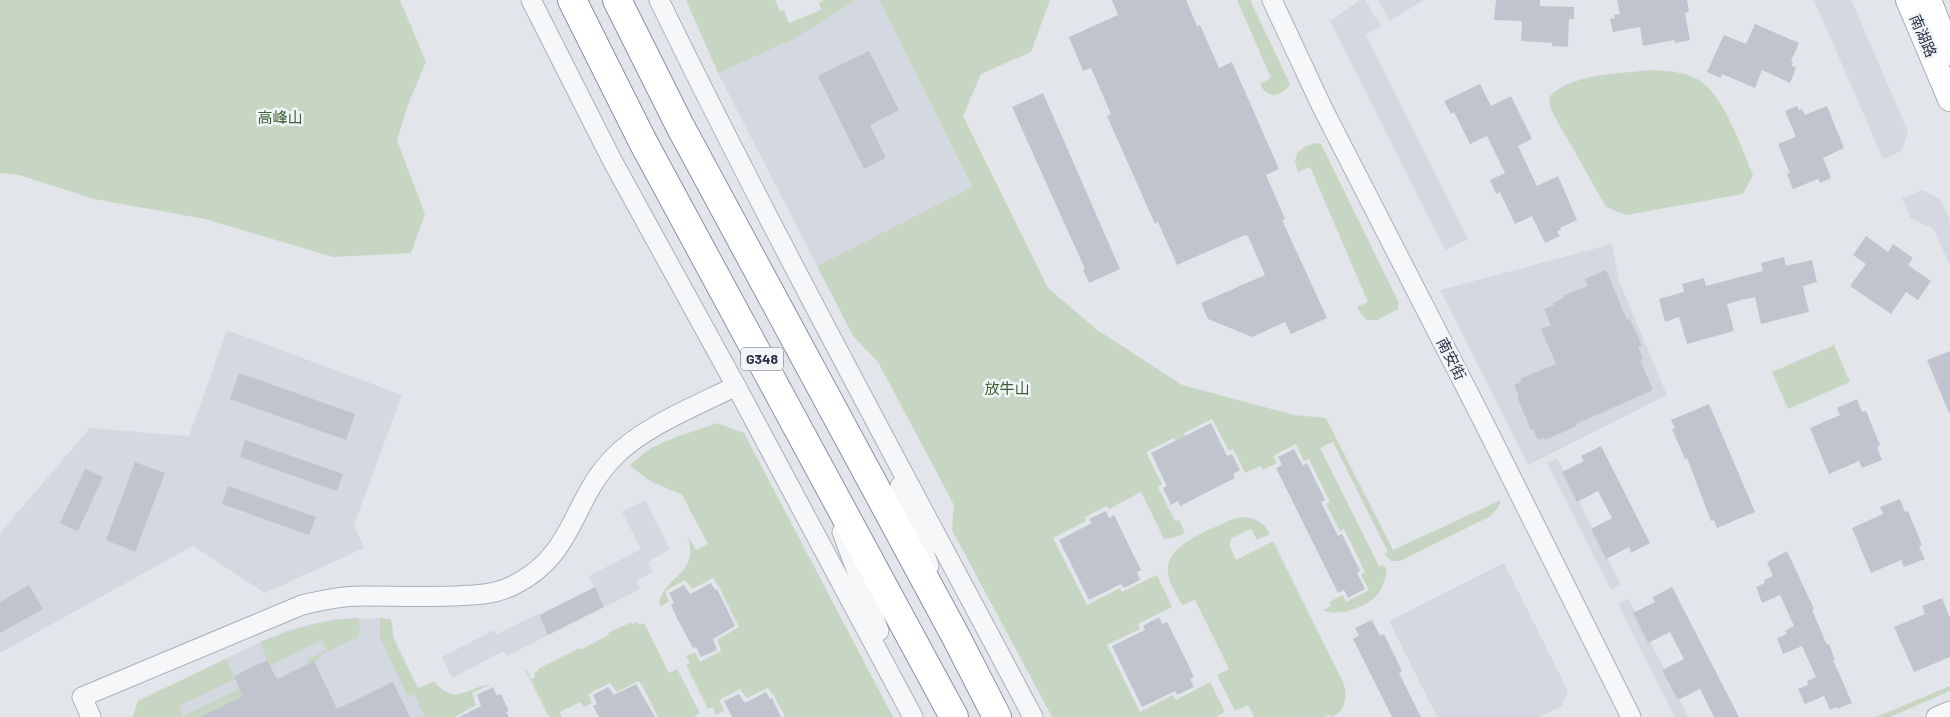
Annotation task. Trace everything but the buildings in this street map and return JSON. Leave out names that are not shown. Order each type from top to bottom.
[{"type":"highway","name":"G348","points":[[572,0],[643,142],[954,717]]},
{"type":"highway","name":"G348","points":[[617,0],[680,126],[955,635],[997,717]]},
{"type":"main road","name":"南湖路","points":[[1908,0],[1950,99]]},
{"type":"main road","name":"南湖路","points":[[1929,0],[1950,53]]},
{"type":"street","points":[[531,0],[614,162],[913,717]]},
{"type":"street","points":[[659,0],[774,231],[1033,717]]},
{"type":"street","name":"南安街","points":[[1272,0],[1322,106],[1631,717]]},
{"type":"street","points":[[91,717],[82,697],[302,605],[333,598],[489,594],[510,587],[542,568],[557,551],[596,479],[612,458],[627,444],[665,422],[736,386]]},
{"type":"street","points":[[872,414],[955,635]]},
{"type":"street","points":[[814,456],[902,695]]},
{"type":"street","points":[[1936,717],[1950,711]]},
{"type":"shaded area","points":[[856,0],[879,0],[972,187],[817,266],[718,73],[794,39]]},
{"type":"shaded area","points":[[1360,0],[1365,0],[1381,25],[1366,35],[1468,239],[1445,250],[1330,21]]},
{"type":"shaded area","points":[[1378,0],[1424,0],[1390,21]]},
{"type":"shaded area","points":[[1814,0],[1851,0],[1908,131],[1902,151],[1883,159]]},
{"type":"shaded area","points":[[1923,190],[1941,200],[1950,220],[1950,266],[1934,229],[1910,218],[1902,198]]},
{"type":"shaded area","points":[[1612,244],[1619,281],[1667,395],[1528,465],[1440,290]]},
{"type":"shaded area","points":[[227,330],[402,395],[354,525],[364,548],[265,593],[193,546],[0,653],[0,533],[90,428],[189,436]]},
{"type":"shaded area","points":[[1557,458],[1621,585],[1611,590],[1547,463]]},
{"type":"shaded area","points":[[645,500],[670,549],[648,562],[653,572],[636,581],[640,589],[604,607],[589,576],[641,549],[622,512]]},
{"type":"shaded area","points":[[1504,563],[1568,691],[1562,706],[1540,717],[1437,717],[1389,621]]},
{"type":"shaded area","points":[[1629,599],[1688,717],[1675,717],[1618,604]]},
{"type":"shaded area","points":[[538,614],[548,635],[507,656],[504,651],[452,678],[442,657],[494,630],[497,634]]},
{"type":"shaded area","points":[[381,618],[431,717],[133,717],[138,701],[289,630],[336,619]]},
{"type":"green space","name":"高峰山","points":[[0,0],[400,0],[426,62],[409,102],[397,140],[425,214],[411,253],[333,257],[205,219],[94,199],[19,175],[0,173]]},
{"type":"green space","points":[[686,0],[775,0],[780,11],[784,10],[789,23],[821,10],[819,3],[824,0],[856,0],[794,39],[718,73]]},
{"type":"green space","name":"放牛山","points":[[879,0],[1050,0],[1031,52],[981,74],[963,116],[1048,288],[1096,329],[1182,385],[1294,415],[1326,418],[1393,550],[1501,500],[1498,508],[1489,517],[1400,561],[1391,561],[1384,554],[1388,552],[1333,442],[1320,448],[1379,566],[1384,565],[1387,571],[1381,589],[1373,599],[1352,610],[1336,613],[1329,612],[1323,610],[1331,606],[1329,602],[1343,595],[1346,602],[1369,590],[1361,575],[1365,572],[1344,529],[1340,531],[1326,504],[1330,502],[1309,459],[1304,461],[1296,444],[1273,456],[1277,463],[1263,470],[1261,466],[1245,473],[1233,449],[1229,451],[1212,419],[1184,433],[1189,443],[1180,448],[1174,438],[1146,452],[1162,484],[1158,487],[1175,521],[1179,520],[1185,533],[1173,538],[1164,539],[1141,492],[1109,509],[1107,506],[1085,517],[1086,521],[1053,538],[1087,605],[1120,588],[1122,592],[1157,575],[1172,607],[1138,624],[1140,629],[1107,645],[1140,712],[1173,695],[1176,700],[1210,682],[1225,712],[1216,717],[1052,717],[952,530],[954,505],[878,362],[853,336],[817,266],[972,187]]},
{"type":"green space","points":[[1237,0],[1250,0],[1290,84],[1279,94],[1267,93],[1260,84],[1271,78]]},
{"type":"green space","points":[[1651,70],[1675,72],[1691,76],[1706,86],[1715,96],[1731,122],[1753,175],[1743,194],[1626,215],[1606,207],[1551,110],[1549,97],[1558,89],[1583,79]]},
{"type":"green space","points":[[1316,143],[1321,144],[1399,303],[1398,309],[1377,320],[1367,320],[1357,307],[1368,302],[1310,167],[1298,172],[1295,161],[1297,153],[1306,146]]},
{"type":"green space","points":[[1834,345],[1850,382],[1788,409],[1772,372]]},
{"type":"green space","points":[[717,423],[744,433],[893,717],[785,717],[768,688],[747,698],[740,689],[719,700],[724,711],[716,715],[713,707],[708,709],[686,665],[690,663],[686,656],[695,652],[700,662],[721,651],[717,640],[739,627],[713,578],[692,589],[685,580],[665,591],[669,601],[661,606],[659,602],[663,593],[668,585],[681,573],[690,558],[687,535],[696,550],[708,544],[682,495],[650,481],[630,466],[639,457],[659,444]]},
{"type":"green space","points":[[1242,517],[1258,521],[1265,526],[1270,534],[1257,540],[1251,529],[1230,539],[1231,542],[1229,544],[1236,560],[1273,541],[1345,687],[1344,703],[1335,715],[1330,717],[1329,715],[1324,717],[1254,717],[1248,705],[1235,711],[1217,675],[1229,669],[1195,600],[1182,605],[1172,585],[1168,573],[1169,563],[1181,546],[1202,533]]},
{"type":"green space","points":[[358,618],[360,630],[357,637],[321,655],[322,657],[309,664],[307,660],[326,650],[322,640],[269,666],[260,642],[308,626]]},
{"type":"green space","points":[[380,618],[391,619],[394,639],[418,688],[434,681],[442,689],[455,694],[491,684],[472,693],[476,705],[455,717],[425,717],[414,694],[408,697],[380,637]]},
{"type":"green space","points":[[632,622],[633,624],[637,622],[639,625],[644,623],[669,673],[677,669],[700,713],[693,717],[658,717],[642,685],[638,681],[617,692],[610,683],[588,694],[592,703],[584,707],[580,702],[560,712],[562,717],[551,717],[548,715],[526,671],[531,679],[535,677],[534,673],[538,669],[579,648],[580,650],[609,635],[608,633]]},
{"type":"green space","points":[[226,659],[235,679],[179,706],[183,716],[241,688],[245,695],[201,717],[133,717],[138,701]]},
{"type":"green space","points":[[1950,686],[1950,691],[1890,717],[1876,717]]}]
